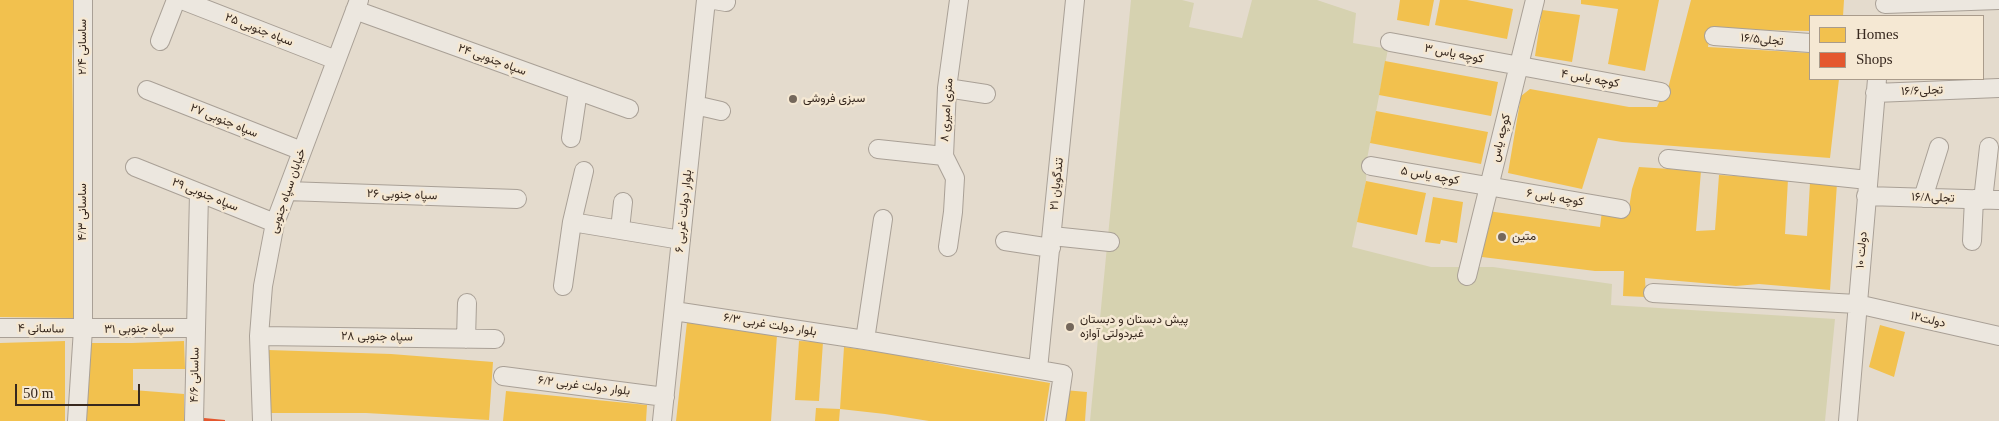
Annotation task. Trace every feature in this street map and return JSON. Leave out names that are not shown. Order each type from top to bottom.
[{"type":"street","name":"۲/۴ ساسانی","points":[[82,94],[83,0]]},
{"type":"street","points":[[160,41],[176,0]]},
{"type":"street","name":"۲۵ سپاه جنوبی","points":[[182,0],[336,60]]},
{"type":"street","name":"بلوار دولت غربی ۶","points":[[662,421],[706,0]]},
{"type":"street","name":"۸ متری امیری","points":[[948,247],[955,178],[944,156],[947,88],[959,0]]},
{"type":"street","name":"۲۱ تندگویان","points":[[1038,369],[1075,0]]},
{"type":"street","name":"کوچه یاس","points":[[1467,276],[1535,0]]},
{"type":"street","points":[[1884,5],[1999,0]]},
{"type":"street","name":"خیابان سپاه جنوبی","points":[[262,421],[259,336],[262,286],[275,222],[357,5]]},
{"type":"street","name":"۲۴ سپاه جنوبی","points":[[357,5],[629,109]]},
{"type":"street","name":"تجلی۱۶/۵","points":[[1714,36],[1809,44]]},
{"type":"street","name":"کوچه یاس ۳","points":[[1390,42],[1518,66]]},
{"type":"street","name":"کوچه یاس ۴","points":[[1518,66],[1661,92]]},
{"type":"street","name":"تجلی۱۶/۶","points":[[1876,86],[1999,88]]},
{"type":"street","name":"۱۰ دولت","points":[[1848,421],[1876,86]]},
{"type":"street","points":[[947,88],[986,94]]},
{"type":"street","name":"۲۷ سپاه جنوبی","points":[[147,90],[302,151]]},
{"type":"street","points":[[571,138],[578,91]]},
{"type":"street","name":"۴/۳ ساسانی","points":[[77,421],[83,329],[82,94]]},
{"type":"street","points":[[695,105],[721,111]]},
{"type":"street","points":[[1923,198],[1939,147]]},
{"type":"street","points":[[1972,241],[1985,200],[1989,147]]},
{"type":"street","points":[[878,149],[944,156]]},
{"type":"street","name":"تجلی۱۶/۸","points":[[1668,159],[1923,198],[1985,200]]},
{"type":"street","name":"کوچه یاس ۵","points":[[1371,166],[1488,187]]},
{"type":"street","name":"۲۹ سپاه جنوبی","points":[[135,167],[275,222]]},
{"type":"street","points":[[563,286],[572,222],[584,171]]},
{"type":"street","name":"کوچه یاس ۶","points":[[1488,187],[1621,209]]},
{"type":"street","name":"۲۶ سپاه جنوبی","points":[[287,191],[517,199]]},
{"type":"street","name":"۴/۶ ساسانی","points":[[194,421],[198,193]]},
{"type":"street","points":[[620,228],[623,202]]},
{"type":"street","points":[[865,340],[883,219]]},
{"type":"street","points":[[572,222],[620,228],[681,240]]},
{"type":"street","points":[[1005,240],[1110,242]]},
{"type":"street","name":"۱۲دولت","points":[[1653,293],[1857,304],[1999,336]]},
{"type":"street","points":[[466,339],[467,303]]},
{"type":"street","name":"بلوار دولت غربی ۶/۳","points":[[674,311],[865,340],[1063,374],[1056,421]]},
{"type":"street","name":"۴ ساسانی","points":[[0,328],[83,329]]},
{"type":"street","name":"۳۱ سپاه جنوبی","points":[[83,329],[195,328]]},
{"type":"street","name":"۲۸ سپاه جنوبی","points":[[259,336],[495,339]]},
{"type":"street","name":"بلوار دولت غربی ۶/۲","points":[[503,376],[665,397]]},
{"type":"shaded area","points":[[1131,0],[1182,0],[1194,3],[1189,27],[1242,38],[1252,0],[1317,0],[1356,13],[1353,43],[1388,49],[1367,159],[1366,181],[1352,247],[1431,267],[1493,267],[1612,284],[1611,305],[1835,319],[1825,421],[1090,421]]},
{"type":"building: Homes","points":[[0,0],[74,0],[72,58],[75,238],[73,318],[0,317]]},
{"type":"building: Homes","points":[[1400,0],[1434,0],[1429,26],[1397,20]]},
{"type":"building: Homes","points":[[1440,0],[1467,0],[1513,9],[1507,39],[1435,25]]},
{"type":"building: Homes","points":[[1581,0],[1659,0],[1645,71],[1608,64],[1618,9],[1581,4]]},
{"type":"building: Homes","points":[[1691,0],[1844,0],[1843,15],[1809,15],[1809,31],[1711,29],[1708,47],[1809,53],[1809,80],[1839,80],[1830,158],[1622,142],[1598,138],[1582,189],[1508,173],[1521,96],[1530,89],[1629,107],[1657,107],[1660,100],[1665,100]]},
{"type":"building: Homes","points":[[1542,10],[1580,15],[1572,62],[1535,56]]},
{"type":"building: Homes","points":[[1385,61],[1498,82],[1491,116],[1379,95]]},
{"type":"building: Homes","points":[[1376,111],[1488,132],[1481,164],[1370,143]]},
{"type":"building: Homes","points":[[1639,167],[1701,171],[1696,231],[1715,230],[1719,175],[1788,179],[1785,234],[1807,236],[1810,182],[1837,183],[1830,290],[1759,284],[1736,286],[1645,278],[1646,297],[1623,296],[1624,271],[1595,271],[1482,257],[1488,211],[1600,227],[1602,211],[1628,214],[1632,189]]},
{"type":"building: Homes","points":[[1366,181],[1426,193],[1417,235],[1357,222]]},
{"type":"building: Homes","points":[[1433,197],[1463,202],[1457,243],[1441,240],[1440,244],[1425,242]]},
{"type":"building: Homes","points":[[687,322],[777,335],[771,421],[676,421]]},
{"type":"building: Homes","points":[[1880,325],[1905,332],[1894,377],[1869,367]]},
{"type":"building: Homes","points":[[65,341],[65,421],[0,421],[0,343]]},
{"type":"building: Homes","points":[[184,341],[185,369],[133,369],[133,390],[184,394],[184,421],[84,421],[87,343]]},
{"type":"building: Homes","points":[[799,341],[823,342],[819,401],[795,400]]},
{"type":"building: Homes","points":[[844,347],[893,354],[1050,383],[1044,421],[929,421],[840,409]]},
{"type":"building: Homes","points":[[268,350],[391,354],[493,362],[489,420],[366,413],[269,413]]},
{"type":"building: Homes","points":[[1064,390],[1087,392],[1085,421],[1062,421]]},
{"type":"building: Homes","points":[[506,391],[647,405],[646,421],[503,421]]},
{"type":"building: Homes","points":[[816,408],[840,409],[839,421],[815,421]]},
{"type":"building: Shops","points":[[204,418],[225,420],[225,421],[203,421]]},
{"type":"place","name":"سبزی فروشی","points":[[793,99]]},
{"type":"place","name":"متین","points":[[1502,237]]},
{"type":"place","name":"پیش دبستان و دبستان غیردولتی آوازه","points":[[1070,327]]}]
